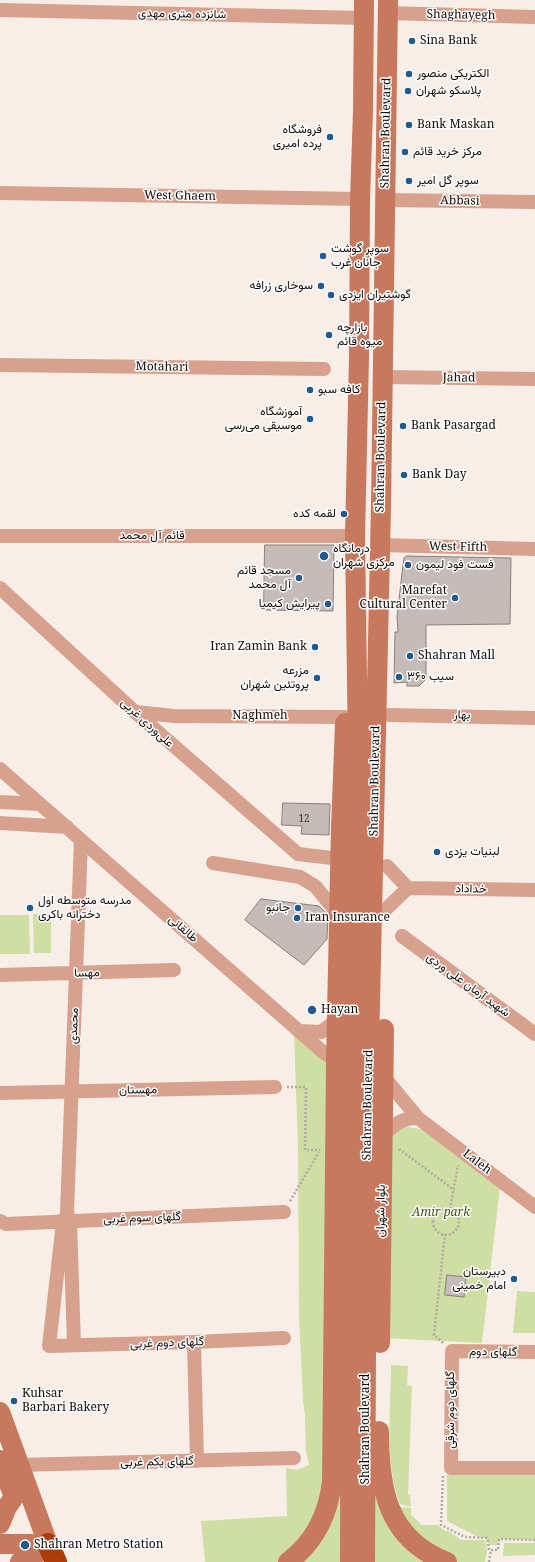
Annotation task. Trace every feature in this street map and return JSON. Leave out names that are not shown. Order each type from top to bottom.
[{"type":"main road","name":"Shahran Boulevard","points":[[365,1562],[367,1139],[380,545],[388,7]]},
{"type":"main road","name":"Shahran Boulevard","points":[[350,1562],[351,1145],[358,752],[355,536],[364,9]]},
{"type":"main road","name":"Shahran Boulevard","points":[[288,1562],[302,1550],[317,1532],[327,1509],[332,1482],[336,1021],[339,915],[346,689],[357,662]]},
{"type":"main road","name":"بلوار شهران","points":[[377,664],[389,715],[383,970],[384,1077],[379,1434],[381,1479],[388,1506],[403,1532],[421,1549],[447,1562]]},
{"type":"main road","points":[[0,1412],[19,1465],[10,1505]]},
{"type":"main road","points":[[0,1460],[10,1505],[52,1553]]},
{"type":"main road","points":[[0,1544],[52,1553]]},
{"type":"main road","points":[[20,1562],[52,1553]]},
{"type":"street","name":"Shaghayegh","points":[[388,7],[535,17]]},
{"type":"street","name":"شانزده متری مهدی","points":[[0,10],[364,9]]},
{"type":"street","name":"West Ghaem","points":[[0,193],[360,199]]},
{"type":"street","name":"Abbasi","points":[[386,200],[535,202]]},
{"type":"street","name":"Motahari","points":[[0,365],[324,368]]},
{"type":"street","name":"Jahad","points":[[382,377],[535,379]]},
{"type":"street","name":"قائم آل محمد","points":[[0,536],[355,536]]},
{"type":"street","name":"West Fifth","points":[[380,545],[535,549]]},
{"type":"street","name":"علی‌وردی غربی","points":[[0,588],[164,738],[298,854]]},
{"type":"street","name":"Naghmeh","points":[[135,712],[174,716],[346,717]]},
{"type":"street","name":"بهار","points":[[389,715],[535,718]]},
{"type":"street","points":[[164,738],[174,716]]},
{"type":"street","name":"طالقانی","points":[[0,769],[336,1061]]},
{"type":"street","points":[[0,802],[40,804]]},
{"type":"street","points":[[0,823],[66,827]]},
{"type":"street","name":"محمدی","points":[[67,1218],[81,840]]},
{"type":"street","points":[[289,875],[298,854],[341,859]]},
{"type":"street","points":[[213,863],[300,877],[315,886],[339,915]]},
{"type":"street","points":[[385,910],[405,891],[386,866]]},
{"type":"street","name":"خداداد","points":[[405,891],[535,890]]},
{"type":"street","name":"شهید آرمان علی وردی","points":[[402,936],[535,1034]]},
{"type":"street","name":"مهسا","points":[[0,975],[174,970]]},
{"type":"street","points":[[300,1031],[321,1032],[336,1021]]},
{"type":"street","name":"Laleh","points":[[384,1077],[418,1118],[535,1207]]},
{"type":"street","name":"مهستان","points":[[0,1092],[275,1087]]},
{"type":"street","points":[[382,1136],[402,1120],[418,1118]]},
{"type":"street","name":"گلهای سوم غربی","points":[[0,1221],[6,1224],[67,1218],[284,1212]]},
{"type":"street","points":[[67,1218],[74,1345]]},
{"type":"street","name":"گلهای دوم غربی","points":[[67,1218],[49,1346],[284,1338]]},
{"type":"street","points":[[194,1342],[197,1461]]},
{"type":"street","name":"گلهای دوم","points":[[452,1351],[535,1352]]},
{"type":"street","name":"گلهای دوم شرقی","points":[[451,1468],[452,1351]]},
{"type":"street","name":"گلهای یکم غربی","points":[[19,1465],[294,1458]]},
{"type":"street","points":[[451,1468],[535,1468]]},
{"type":"path","points":[[275,1087],[306,1087],[305,1150],[320,1150],[284,1212]]},
{"type":"path","points":[[399,1150],[454,1190]]},
{"type":"path","points":[[450,1210],[461,1150]]},
{"type":"path","points":[[442,1210],[450,1210],[457,1214],[458,1226],[453,1232],[445,1234],[437,1231],[434,1219],[438,1212],[442,1210]]},
{"type":"path","points":[[434,1336],[445,1234]]},
{"type":"path","points":[[451,1468],[442,1475],[441,1525],[465,1537],[487,1538],[489,1550],[491,1550],[489,1561]]},
{"type":"path","points":[[491,1550],[498,1550],[499,1539],[535,1540]]},
{"type":"green space","points":[[33,914],[51,914],[51,953],[34,953]]},
{"type":"green space","points":[[0,915],[29,915],[30,954],[0,954]]},
{"type":"green space","points":[[294,1034],[322,1057],[326,1063],[324,1506],[280,1562],[205,1562],[201,1521],[287,1516],[286,1468],[297,1470],[309,1465],[306,1451],[299,1319],[298,1146]]},
{"type":"green space","name":"Amir park","points":[[404,1126],[424,1130],[500,1187],[482,1343],[383,1338],[387,1140]]},
{"type":"green space","points":[[517,1291],[535,1292],[535,1333],[513,1333]]},
{"type":"green space","points":[[391,1365],[408,1366],[407,1385],[412,1386],[408,1495],[410,1495],[411,1507],[400,1504],[392,1471],[390,1453]]},
{"type":"green space","points":[[344,1462],[344,1562],[294,1562]]},
{"type":"green space","points":[[535,1474],[535,1540],[500,1539],[498,1545],[489,1545],[487,1538],[480,1538],[447,1521],[447,1475]]},
{"type":"green space","points":[[376,1475],[433,1562],[375,1562],[373,1537]]},
{"type":"green space","points":[[393,1506],[411,1508],[411,1515],[422,1525],[438,1525],[443,1530],[450,1532],[461,1540],[485,1540],[487,1551],[485,1562],[458,1562],[429,1550]]},
{"type":"green space","points":[[504,1543],[535,1543],[535,1555],[503,1556]]},
{"type":"building","name":"مسجد قائم آل محمد","points":[[265,545],[334,545],[333,611],[264,610]]},
{"type":"building","name":"Marefat Cultural Center","points":[[407,556],[511,558],[510,624],[426,625],[426,679],[419,686],[407,686],[407,682],[394,683],[395,632],[398,632],[397,618],[402,573],[404,558]]},
{"type":"building","points":[[283,803],[330,804],[329,835],[301,834],[302,826],[282,825]]},
{"type":"building","points":[[261,899],[319,906],[328,915],[327,939],[304,965],[245,920]]},
{"type":"building","points":[[447,1275],[466,1277],[464,1297],[445,1295]]},
{"type":"place","name":"Sina Bank","points":[[412,41]]},
{"type":"place","name":"الکتریکی منصور","points":[[409,74]]},
{"type":"place","name":"پلاسکو شهران","points":[[408,91]]},
{"type":"place","name":"Bank Maskan","points":[[409,125]]},
{"type":"place","name":"فروشگاه پرده امیری","points":[[330,137]]},
{"type":"place","name":"مرکز خرید قائم","points":[[405,152]]},
{"type":"place","name":"سوپر گل امیر","points":[[409,181]]},
{"type":"place","name":"سوپر گوشت جانان غرب","points":[[323,256]]},
{"type":"place","name":"سوخاری زرافه","points":[[321,286]]},
{"type":"place","name":"گوشتیران ایزدی","points":[[331,295]]},
{"type":"place","name":"بازارچه میوه قائم","points":[[329,335]]},
{"type":"place","name":"کافه سبو","points":[[310,390]]},
{"type":"place","name":"آموزشگاه موسیقی می‌رسی","points":[[310,419]]},
{"type":"place","name":"Bank Pasargad","points":[[403,426]]},
{"type":"place","name":"Bank Day","points":[[404,475]]},
{"type":"place","name":"لقمه کده","points":[[344,514]]},
{"type":"place","name":"درمانگاه مرکزی شهران","points":[[324,556]]},
{"type":"place","name":"فست فود لیمون","points":[[408,565]]},
{"type":"place","name":"مسجد قائم آل محمد","points":[[299,578]]},
{"type":"place","name":"Marefat Cultural Center","points":[[455,598]]},
{"type":"place","name":"پیرایش کیمیا","points":[[328,604]]},
{"type":"place","name":"Iran Zamin Bank","points":[[315,647]]},
{"type":"place","name":"Shahran Mall","points":[[410,656]]},
{"type":"place","name":"سیب ۳۶۰","points":[[399,677]]},
{"type":"place","name":"مزرعه پروتئین شهران","points":[[317,678]]},
{"type":"place","name":"لبنیات یزدی","points":[[437,852]]},
{"type":"place","name":"مدرسه متوسطه اول دخترانه باکری","points":[[30,908]]},
{"type":"place","name":"جانبو","points":[[298,908]]},
{"type":"place","name":"Iran Insurance","points":[[297,918]]},
{"type":"place","name":"Hayan","points":[[312,1010]]},
{"type":"place","name":"دبیرستان امام خمینی","points":[[514,1279]]},
{"type":"place","name":"Kuhsar Barbari Bakery","points":[[14,1401]]},
{"type":"place","name":"Shahran Metro Station","points":[[25,1545]]}]
